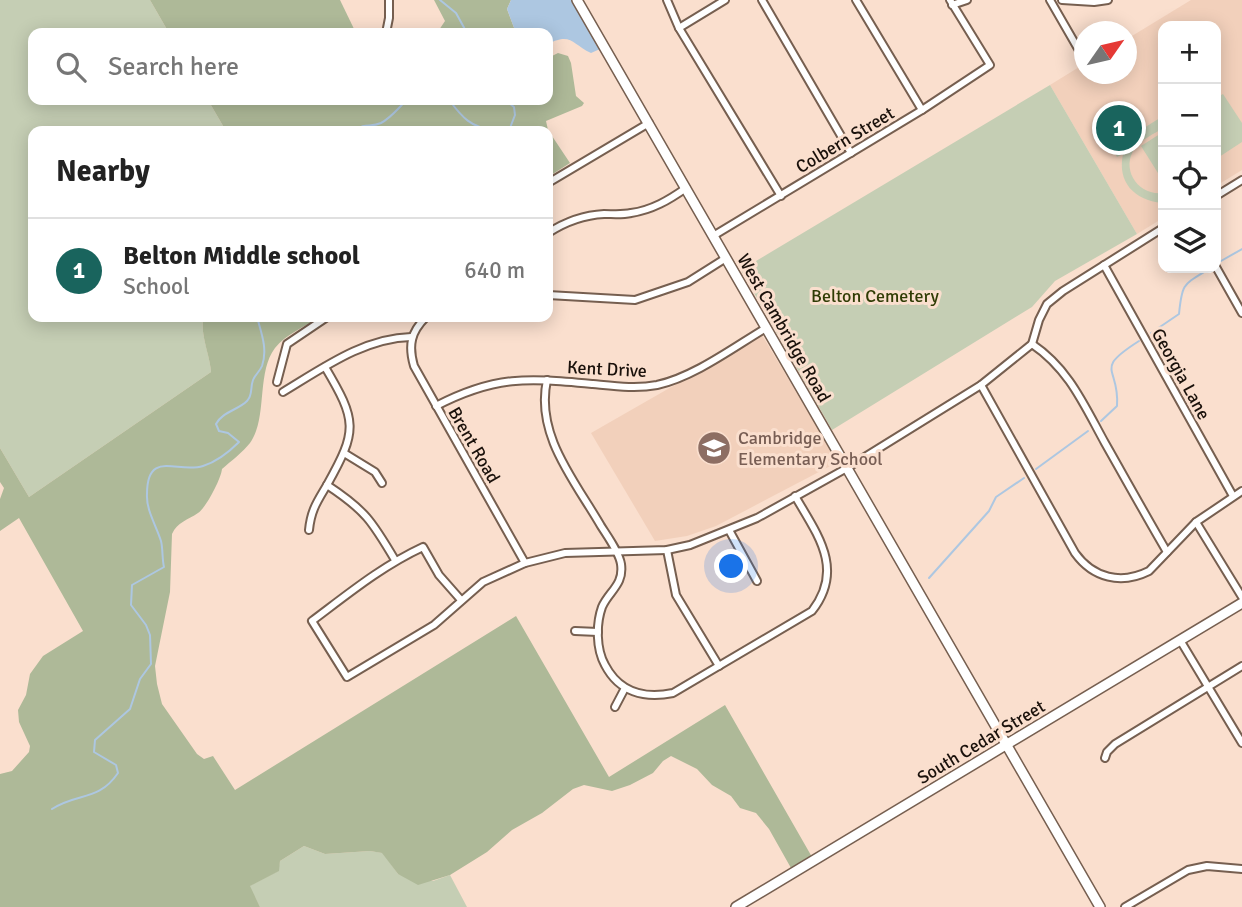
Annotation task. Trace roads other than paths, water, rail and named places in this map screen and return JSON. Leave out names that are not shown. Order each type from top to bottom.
[{"type":"street","points":[[387,28],[389,0]]},
{"type":"street","name":"West Cambridge Road","points":[[577,0],[1100,907]]},
{"type":"street","points":[[667,0],[679,28],[781,196]]},
{"type":"street","points":[[679,28],[725,0]]},
{"type":"street","points":[[762,0],[851,153]]},
{"type":"street","points":[[856,0],[922,110]]},
{"type":"street","points":[[951,2],[967,0]]},
{"type":"street","points":[[1051,0],[1074,41]]},
{"type":"street","points":[[1062,0],[1108,0]]},
{"type":"street","name":"Colbern Street","points":[[713,236],[922,110],[990,65],[951,2]]},
{"type":"street","points":[[553,180],[649,122]]},
{"type":"street","points":[[1221,193],[1242,180]]},
{"type":"street","points":[[553,231],[583,217],[622,215],[648,209],[671,199],[686,188]]},
{"type":"street","points":[[461,600],[439,575],[423,547],[395,560],[350,590],[312,621],[347,677],[434,625],[461,600],[494,576],[525,563],[548,556],[578,552],[667,550],[690,545],[757,519],[847,468],[981,385],[1032,344],[1038,320],[1047,304],[1158,231]]},
{"type":"street","points":[[553,295],[635,300],[688,282],[726,258]]},
{"type":"street","name":"Georgia Lane","points":[[1104,265],[1233,496]]},
{"type":"street","points":[[1219,273],[1242,313]]},
{"type":"street","points":[[277,382],[287,344],[320,322]]},
{"type":"street","points":[[283,392],[375,342],[411,337],[422,322]]},
{"type":"street","name":"Kent Drive","points":[[436,406],[464,392],[512,380],[632,387],[658,385],[684,376],[766,328]]},
{"type":"street","name":"Brent Road","points":[[411,337],[410,354],[414,366],[525,563]]},
{"type":"street","points":[[1032,344],[1060,367],[1079,392],[1091,419],[1167,552]]},
{"type":"street","points":[[309,530],[311,513],[349,439],[350,414],[325,367]]},
{"type":"street","points":[[547,380],[544,410],[553,444],[621,564],[619,582],[602,607],[598,632],[599,650],[605,666],[625,688],[650,695],[673,693],[812,611],[821,597],[827,563],[820,539],[795,496]]},
{"type":"street","points":[[981,385],[1075,552],[1086,566],[1095,572],[1112,578],[1131,578],[1149,571],[1196,522],[1242,491]]},
{"type":"street","points":[[344,453],[375,472],[382,483]]},
{"type":"street","points":[[327,485],[357,505],[369,517],[395,560]]},
{"type":"street","points":[[1196,522],[1242,600]]},
{"type":"street","points":[[729,530],[757,581]]},
{"type":"street","points":[[667,550],[676,595],[719,666]]},
{"type":"street","name":"South Cedar Street","points":[[736,907],[1242,600]]},
{"type":"street","points":[[575,631],[598,632]]},
{"type":"street","points":[[1180,640],[1242,743]]},
{"type":"street","points":[[1105,758],[1115,744],[1242,666]]},
{"type":"street","points":[[615,707],[625,688]]},
{"type":"street","points":[[1125,907],[1188,870],[1207,866],[1242,869]]},
{"type":"water","points":[[511,0],[571,0],[600,49],[591,53],[567,39],[553,42],[553,28],[514,28],[507,9]]},
{"type":"waterway","points":[[440,0],[456,13],[464,28]]},
{"type":"waterway","points":[[368,126],[381,123],[402,105]]},
{"type":"waterway","points":[[453,105],[477,126]]},
{"type":"waterway","points":[[511,105],[515,115],[511,126]]},
{"type":"waterway","points":[[1221,261],[1242,249]]},
{"type":"waterway","points":[[1151,333],[1179,314],[1185,286],[1202,273]]},
{"type":"waterway","points":[[52,809],[95,793],[118,773],[116,765],[94,752],[95,740],[130,709],[140,679],[151,664],[150,635],[131,605],[132,585],[164,567],[161,541],[148,506],[148,480],[158,467],[193,468],[208,464],[239,442],[228,433],[219,431],[216,424],[249,399],[253,380],[264,360],[258,322]]},
{"type":"waterway","points":[[1101,421],[1117,406],[1112,364],[1139,341]]},
{"type":"waterway","points":[[1036,469],[1088,431]]},
{"type":"waterway","points":[[929,578],[989,511],[996,497],[1024,478]]},
{"type":"place","name":"Belton Middle school","points":[[1119,128]]},
{"type":"place","name":"Cambridge Elementary School","points":[[714,448]]},
{"type":"park label","name":"Belton Cemetery","points":[[875,296]]}]
